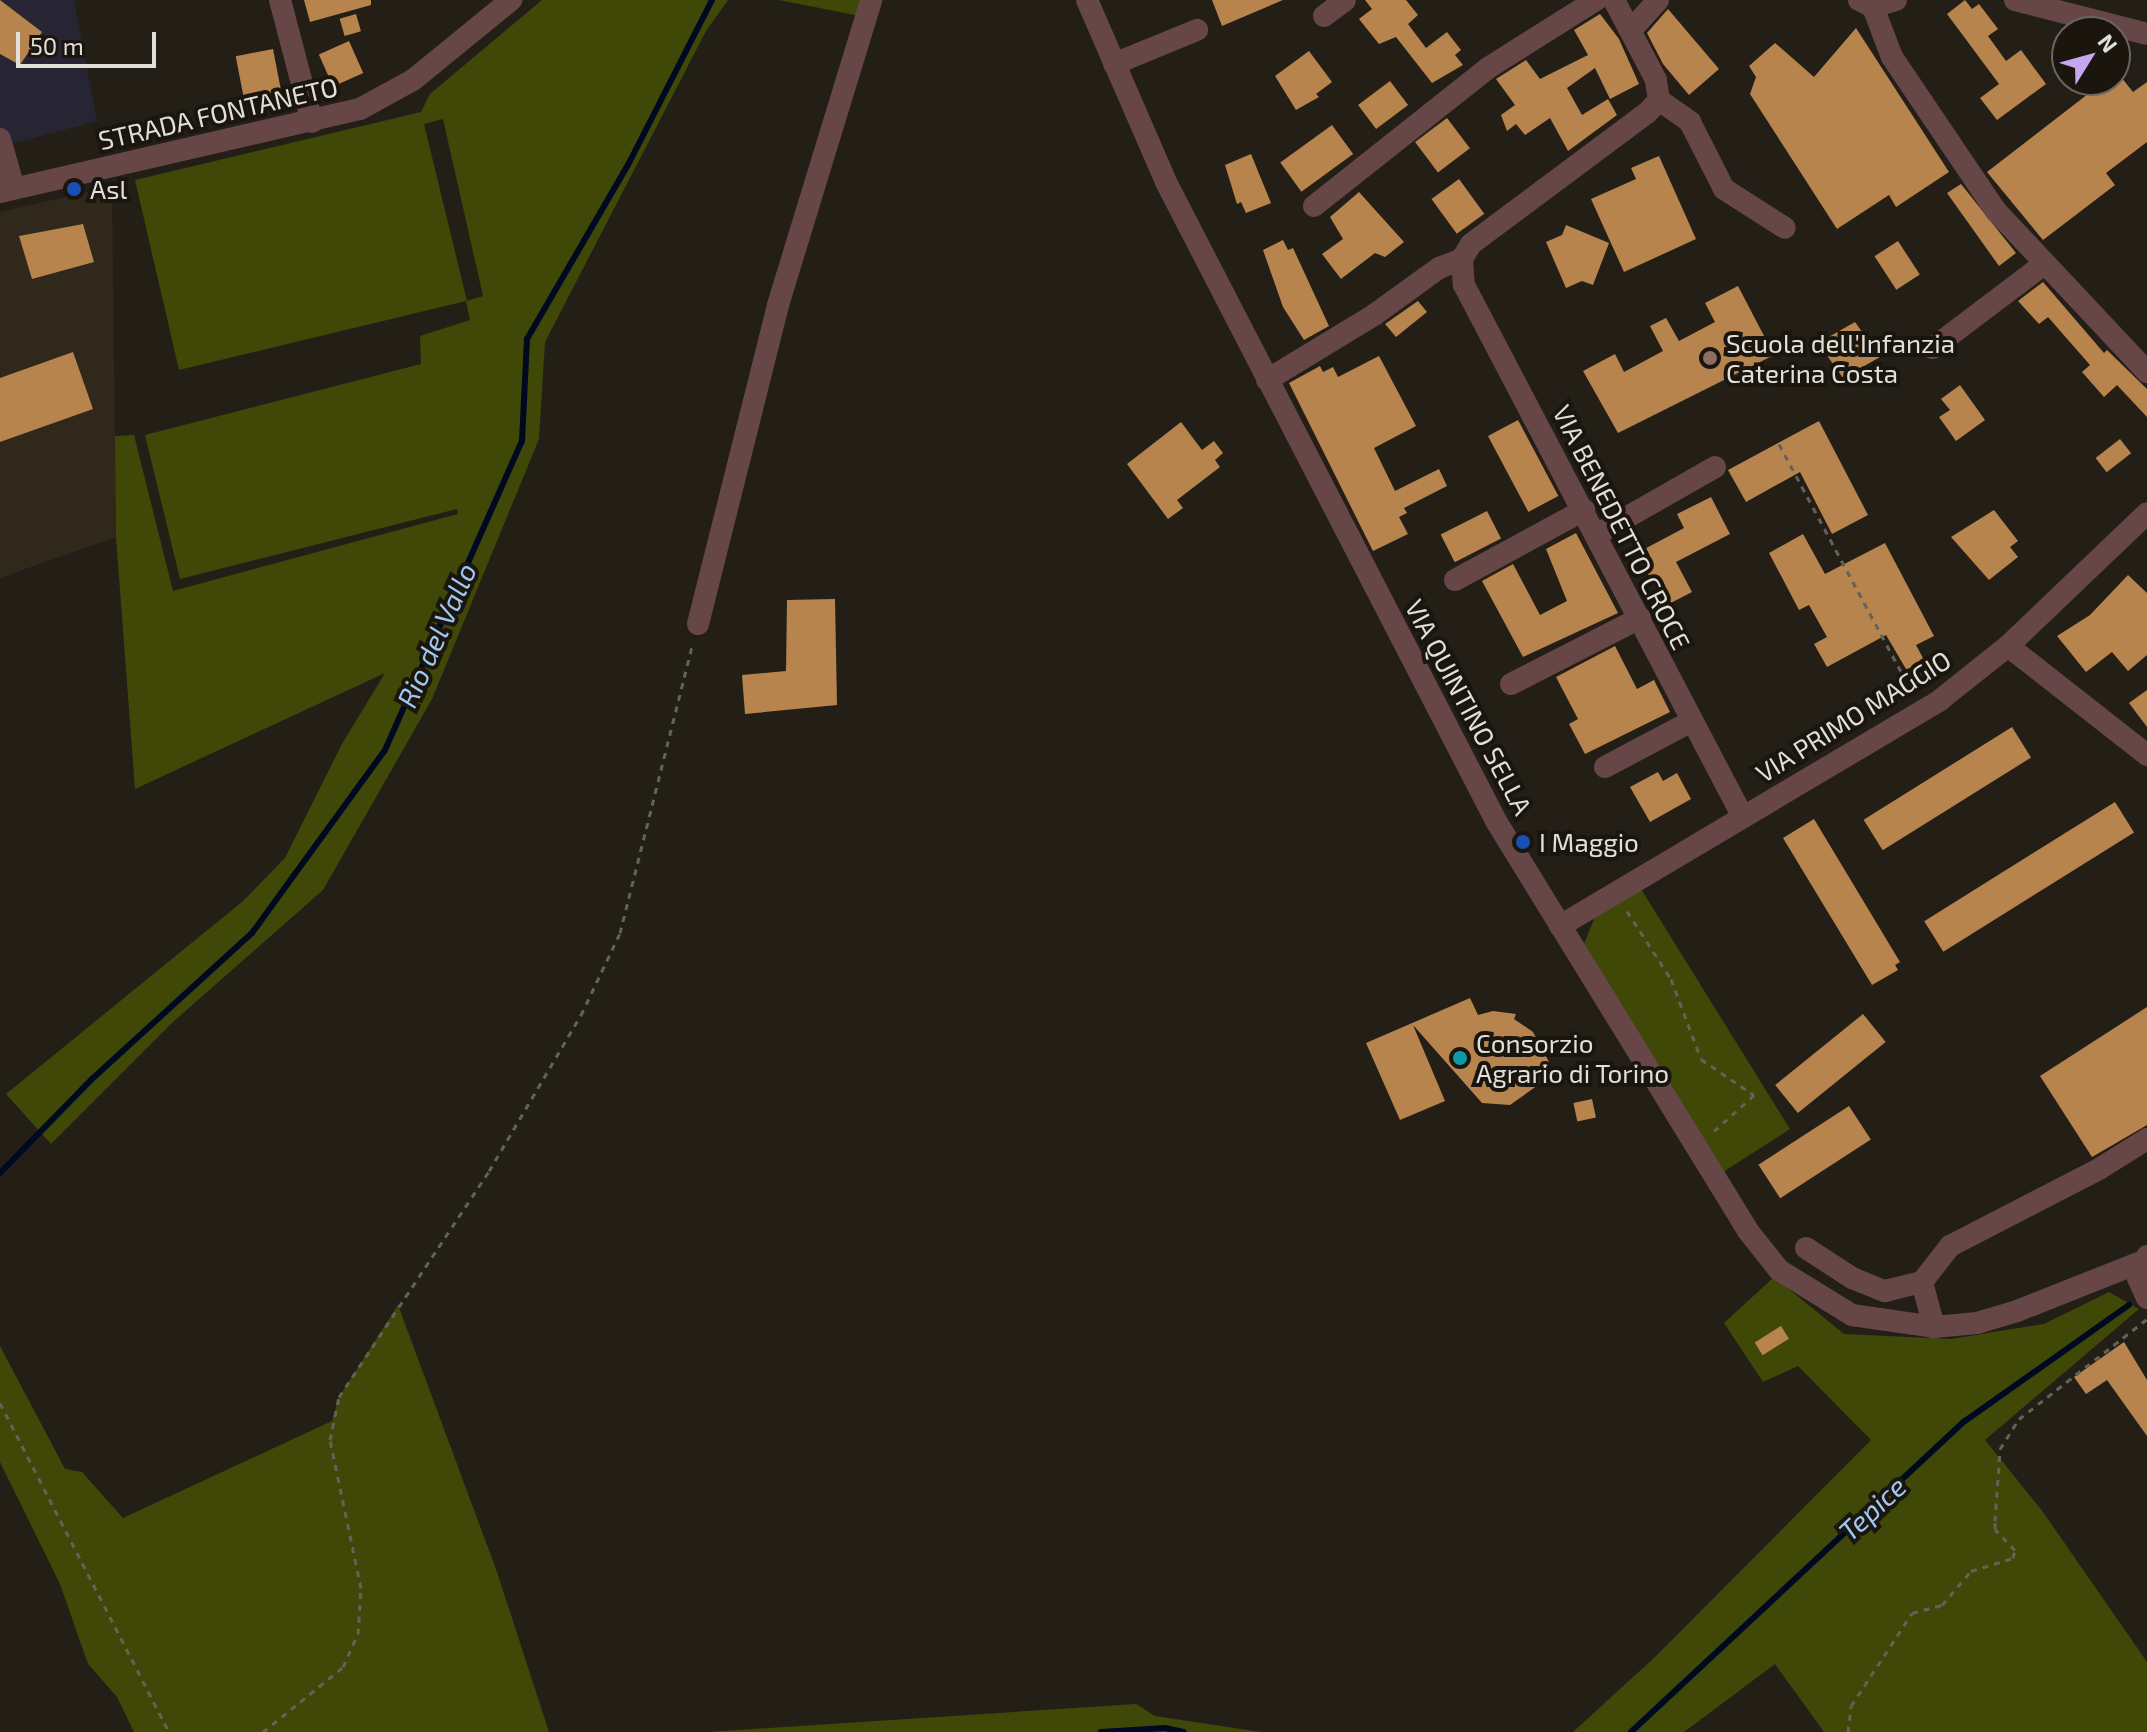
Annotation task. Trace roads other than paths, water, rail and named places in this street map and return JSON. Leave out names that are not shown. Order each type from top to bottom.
[{"type":"street","points":[[280,0],[312,122]]},
{"type":"street","name":"STRADA FONTANETO","points":[[7,190],[360,109],[413,80],[511,0]]},
{"type":"street","points":[[698,624],[778,305],[871,0]]},
{"type":"street","name":"VIA QUINTINO SELLA","points":[[1087,0],[1167,184],[1496,821],[1748,1231],[1779,1270],[1852,1315],[1934,1327],[1977,1323],[2107,1278],[2145,1258]]},
{"type":"street","points":[[1324,16],[1345,0]]},
{"type":"street","points":[[1314,206],[1488,68],[1596,0]]},
{"type":"street","points":[[1614,0],[1632,29],[1656,80],[1659,100],[1690,122],[1724,189],[1785,228]]},
{"type":"street","points":[[1632,29],[1658,0]]},
{"type":"street","points":[[1896,0],[1866,4],[1892,57],[1958,160],[2044,264],[2147,372]]},
{"type":"street","points":[[2015,0],[2049,4],[2147,34]]},
{"type":"street","points":[[1114,64],[1197,30]]},
{"type":"street","points":[[1267,380],[1374,315],[1439,268],[1462,259],[1471,244],[1659,100]]},
{"type":"street","points":[[0,139],[7,190]]},
{"type":"street","name":"VIA BENEDETTO CROCE","points":[[1462,259],[1464,285],[1640,618],[1690,722],[1743,817]]},
{"type":"street","points":[[1933,348],[2044,264]]},
{"type":"street","points":[[1596,535],[1715,467]]},
{"type":"street","points":[[1455,580],[1584,510]]},
{"type":"street","name":"VIA PRIMO MAGGIO","points":[[1560,926],[1922,711],[2008,646],[2147,513]]},
{"type":"street","points":[[1511,684],[1640,618]]},
{"type":"street","points":[[2008,646],[2147,755]]},
{"type":"street","points":[[1605,767],[1690,722]]},
{"type":"street","points":[[1806,1248],[1852,1278],[1885,1291],[1922,1282],[1950,1246],[2147,1139]]},
{"type":"street","points":[[2107,1278],[2143,1293],[2145,1258]]},
{"type":"street","points":[[1922,1282],[1934,1327]]},
{"type":"waterway","name":"Rio del Vallo","points":[[0,1173],[92,1079],[252,933],[385,750],[522,441],[527,339],[629,163],[712,0]]},
{"type":"waterway","name":"Tepice","points":[[1631,1732],[1965,1421],[2129,1305]]},
{"type":"waterway","name":"Tepice","points":[[1101,1732],[1165,1728],[1184,1732]]},
{"type":"place","name":"Asl","points":[[74,189]]},
{"type":"place","name":"Scuola dell'Infanzia Caterina Costa","points":[[1710,358]]},
{"type":"place","name":"I Maggio","points":[[1523,842]]},
{"type":"place","name":"Consorzio Agrario di Torino","points":[[1460,1058]]}]
